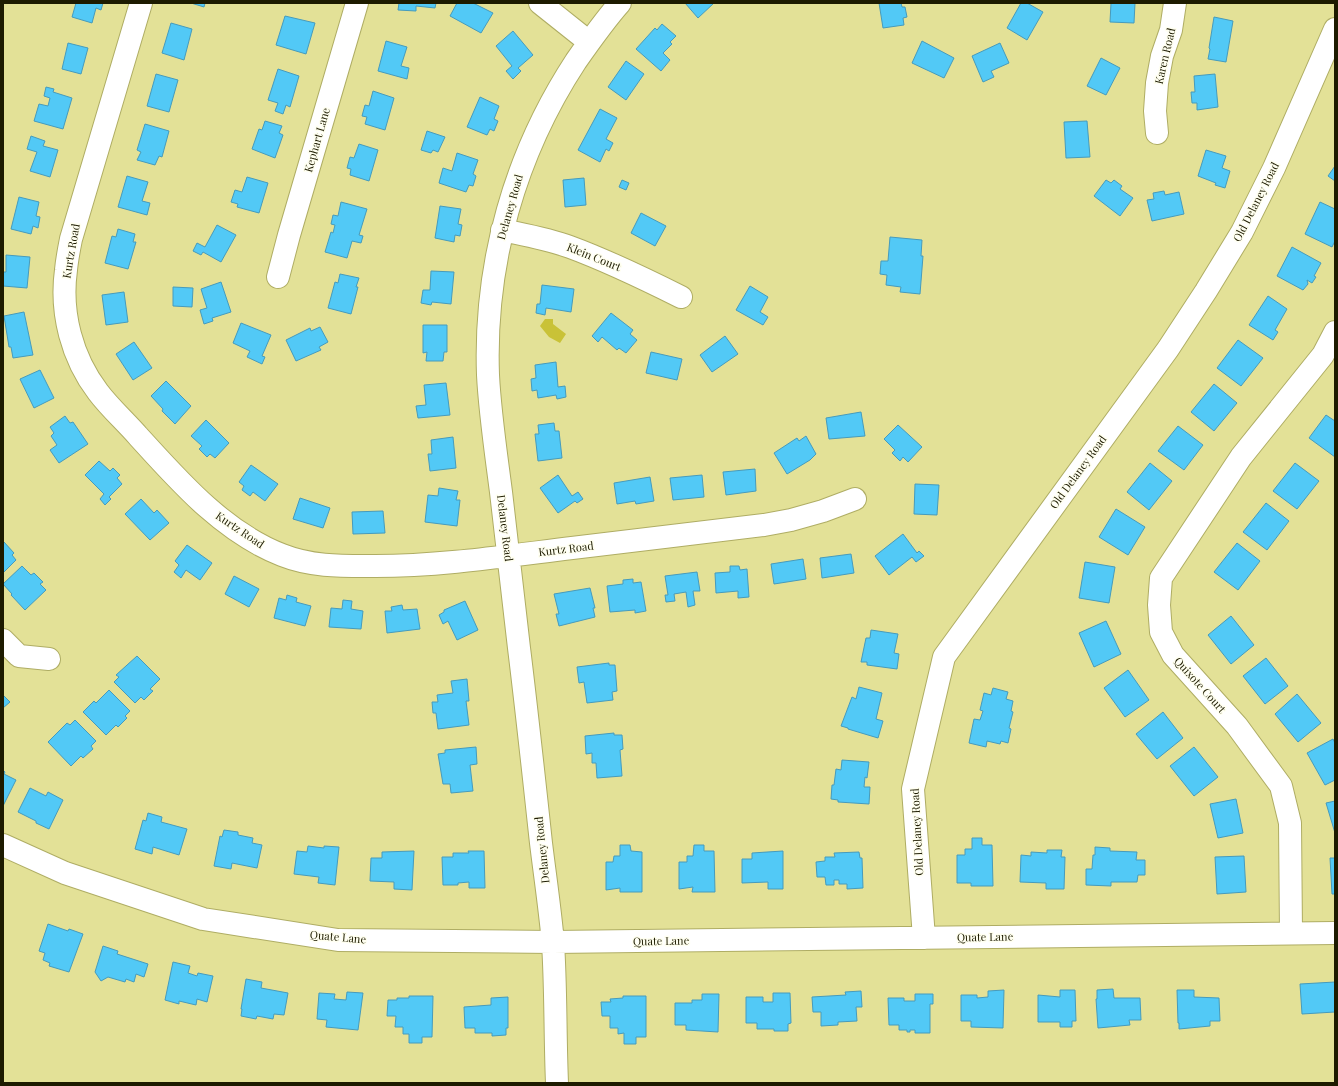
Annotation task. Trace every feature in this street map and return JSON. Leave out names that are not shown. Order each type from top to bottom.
[{"type":"street","name":"Kurtz Road","points":[[141,3],[71,238],[66,271],[65,298],[68,324],[74,348],[86,374],[99,393],[179,480],[232,527],[282,556],[306,563],[331,566],[403,566],[462,562],[764,525],[791,520],[823,511],[855,499]]},
{"type":"street","name":"Kephart Lane","points":[[278,277],[357,3]]},
{"type":"street","points":[[540,3],[589,42]]},
{"type":"street","name":"Delaney Road","points":[[557,1083],[553,942],[509,556],[490,410],[488,335],[495,264],[502,230],[513,190],[528,151],[543,119],[565,79],[589,42],[620,3]]},
{"type":"street","name":"Karen Road","points":[[1157,133],[1155,111],[1157,83],[1162,56],[1172,30],[1175,3]]},
{"type":"street","name":"Old Delaney Road","points":[[924,938],[913,789],[944,657],[1168,349],[1206,292],[1242,232],[1274,168],[1335,29]]},
{"type":"street","name":"Klein Court","points":[[502,230],[536,237],[570,247],[627,270],[681,297]]},
{"type":"street","name":"Quixote Court","points":[[1291,933],[1290,823],[1281,786],[1237,726],[1173,655],[1161,632],[1159,605],[1160,578],[1241,457],[1329,359],[1335,332]]},
{"type":"street","points":[[3,640],[19,656],[49,659]]},
{"type":"street","name":"Quate Lane","points":[[3,845],[65,873],[203,919],[338,940],[553,942],[1335,933]]},
{"type":"shaded area","points":[[545,319],[553,319],[553,324],[566,334],[560,343],[549,337],[540,326]]},
{"type":"building","points":[[76,3],[103,3],[101,10],[96,8],[92,23],[72,17]]},
{"type":"building","points":[[191,3],[205,3],[204,7]]},
{"type":"building","points":[[399,3],[436,3],[435,8],[416,6],[416,11],[398,10]]},
{"type":"building","points":[[457,3],[473,3],[493,13],[481,33],[450,16]]},
{"type":"building","points":[[685,3],[714,3],[698,18]]},
{"type":"building","points":[[879,3],[901,3],[902,7],[905,7],[907,17],[903,18],[904,25],[883,28]]},
{"type":"building","points":[[1021,3],[1027,3],[1043,12],[1027,40],[1007,28]]},
{"type":"building","points":[[1111,3],[1135,3],[1134,23],[1110,22]]},
{"type":"building","points":[[285,16],[315,23],[306,54],[276,45]]},
{"type":"building","points":[[1214,17],[1233,21],[1226,62],[1208,59]]},
{"type":"building","points":[[171,23],[192,29],[184,60],[162,53]]},
{"type":"building","points":[[662,24],[676,36],[670,42],[672,44],[663,53],[670,60],[661,71],[636,49],[655,28],[657,30]]},
{"type":"building","points":[[513,31],[533,55],[518,68],[521,71],[513,79],[506,71],[512,66],[496,46]]},
{"type":"building","points":[[386,41],[407,47],[401,66],[409,68],[407,79],[378,71]]},
{"type":"building","points":[[922,41],[954,58],[944,78],[912,63]]},
{"type":"building","points":[[68,43],[88,48],[81,74],[62,69]]},
{"type":"building","points":[[1000,43],[1009,63],[991,71],[994,77],[983,82],[972,56]]},
{"type":"building","points":[[1101,58],[1120,68],[1106,95],[1087,86]]},
{"type":"building","points":[[626,61],[644,74],[626,100],[608,87]]},
{"type":"building","points":[[278,69],[299,76],[290,107],[286,105],[283,114],[275,111],[278,103],[268,100]]},
{"type":"building","points":[[156,74],[178,80],[169,112],[147,106]]},
{"type":"building","points":[[1215,74],[1218,107],[1197,110],[1197,103],[1192,103],[1191,92],[1195,92],[1194,76]]},
{"type":"building","points":[[46,87],[54,89],[53,92],[72,98],[63,129],[34,121],[39,104],[48,106],[50,98],[44,96]]},
{"type":"building","points":[[373,91],[394,98],[385,130],[365,124],[367,117],[362,116],[365,105],[369,106]]},
{"type":"building","points":[[480,97],[499,106],[494,119],[498,121],[494,131],[490,129],[487,135],[467,127]]},
{"type":"building","points":[[600,109],[617,118],[606,139],[613,143],[609,151],[606,149],[600,162],[578,150]]},
{"type":"building","points":[[265,121],[282,126],[279,133],[283,135],[275,158],[252,149],[259,129],[262,130]]},
{"type":"building","points":[[1087,121],[1090,157],[1066,158],[1064,122]]},
{"type":"building","points":[[145,124],[169,131],[162,157],[159,156],[155,165],[137,160],[141,152],[137,150]]},
{"type":"building","points":[[427,131],[445,137],[438,152],[433,150],[431,153],[421,150]]},
{"type":"building","points":[[31,136],[45,141],[43,146],[58,150],[50,177],[30,171],[37,152],[27,149]]},
{"type":"building","points":[[359,144],[378,150],[369,181],[350,175],[351,169],[347,168],[350,157],[354,158]]},
{"type":"building","points":[[1206,150],[1226,156],[1222,168],[1230,171],[1225,188],[1215,185],[1216,183],[1198,176]]},
{"type":"building","points":[[457,153],[478,160],[473,174],[476,176],[473,186],[469,185],[466,192],[439,183],[443,168],[452,171]]},
{"type":"building","points":[[1335,166],[1335,181],[1328,176]]},
{"type":"building","points":[[127,176],[148,182],[142,201],[150,203],[147,215],[118,207]]},
{"type":"building","points":[[247,177],[268,183],[259,213],[237,207],[238,204],[231,202],[235,190],[242,192]]},
{"type":"building","points":[[584,178],[586,205],[565,207],[563,180]]},
{"type":"building","points":[[622,180],[629,183],[626,190],[619,187]]},
{"type":"building","points":[[1106,180],[1111,183],[1114,180],[1122,186],[1120,189],[1133,198],[1120,216],[1094,196]]},
{"type":"building","points":[[1164,191],[1165,195],[1179,192],[1184,214],[1152,221],[1147,200],[1154,199],[1153,193]]},
{"type":"building","points":[[19,197],[39,202],[36,216],[40,217],[38,228],[33,226],[31,234],[11,229]]},
{"type":"building","points":[[341,202],[367,209],[359,235],[363,236],[361,243],[352,241],[347,258],[325,252],[331,232],[333,233],[335,225],[331,224],[333,215],[338,216]]},
{"type":"building","points":[[1320,202],[1335,209],[1335,241],[1332,247],[1305,234]]},
{"type":"building","points":[[440,206],[461,209],[458,224],[462,225],[460,236],[455,235],[454,242],[435,238]]},
{"type":"building","points":[[641,213],[666,226],[655,246],[631,233]]},
{"type":"building","points":[[217,225],[236,235],[221,262],[203,252],[201,255],[193,251],[197,243],[205,247]]},
{"type":"building","points":[[118,229],[135,234],[133,242],[136,242],[128,269],[105,263],[112,236],[116,237]]},
{"type":"building","points":[[890,237],[922,240],[921,256],[923,256],[920,294],[900,292],[901,287],[886,285],[887,275],[880,274],[881,261],[888,261]]},
{"type":"building","points":[[1292,247],[1321,263],[1312,283],[1307,280],[1308,284],[1303,290],[1277,276]]},
{"type":"building","points":[[6,255],[30,257],[27,288],[3,286],[3,272],[6,272]]},
{"type":"building","points":[[431,271],[454,272],[451,304],[432,302],[431,305],[421,303],[423,290],[430,290]]},
{"type":"building","points":[[340,274],[359,278],[351,314],[328,308],[335,282],[338,283]]},
{"type":"building","points":[[221,282],[231,312],[212,318],[213,321],[204,324],[200,310],[207,308],[201,289]]},
{"type":"building","points":[[542,285],[574,289],[571,312],[546,308],[545,315],[536,313],[537,304],[540,304]]},
{"type":"building","points":[[750,286],[768,297],[760,312],[768,317],[763,325],[736,310]]},
{"type":"building","points":[[173,287],[193,288],[192,307],[173,306]]},
{"type":"building","points":[[124,292],[128,322],[106,325],[102,295]]},
{"type":"building","points":[[1268,296],[1287,309],[1275,330],[1278,332],[1273,340],[1249,325]]},
{"type":"building","points":[[24,312],[33,355],[13,358],[11,347],[9,347],[4,316]]},
{"type":"building","points":[[611,313],[633,330],[630,334],[637,340],[626,353],[619,348],[617,350],[602,337],[598,342],[592,336]]},
{"type":"building","points":[[241,323],[271,335],[262,356],[265,357],[262,364],[247,357],[250,351],[233,343]]},
{"type":"building","points":[[423,325],[447,325],[447,352],[444,352],[443,361],[426,361],[427,352],[423,353]]},
{"type":"building","points":[[320,327],[328,342],[319,347],[321,350],[296,361],[286,340],[310,328],[311,331]]},
{"type":"building","points":[[725,336],[738,354],[712,372],[700,355]]},
{"type":"building","points":[[1238,340],[1263,358],[1241,386],[1217,368]]},
{"type":"building","points":[[134,342],[152,368],[133,380],[116,354]]},
{"type":"building","points":[[651,352],[682,359],[677,380],[646,373]]},
{"type":"building","points":[[556,362],[558,387],[565,386],[566,397],[557,399],[556,395],[538,398],[537,390],[532,391],[531,379],[536,378],[535,365]]},
{"type":"building","points":[[40,370],[54,398],[34,408],[20,379]]},
{"type":"building","points":[[166,381],[191,406],[175,424],[162,411],[163,409],[151,396]]},
{"type":"building","points":[[446,383],[450,415],[418,418],[416,406],[426,405],[424,385]]},
{"type":"building","points":[[1214,384],[1237,403],[1214,431],[1191,412]]},
{"type":"building","points":[[861,412],[865,436],[829,439],[826,418]]},
{"type":"building","points":[[1326,415],[1335,421],[1335,457],[1309,438]]},
{"type":"building","points":[[65,416],[70,423],[73,422],[88,444],[59,463],[50,450],[57,445],[51,436],[54,433],[50,427]]},
{"type":"building","points":[[206,420],[229,443],[215,458],[210,454],[207,457],[199,449],[202,446],[191,436]]},
{"type":"building","points":[[554,423],[555,431],[559,431],[562,458],[538,461],[535,434],[539,434],[538,425]]},
{"type":"building","points":[[898,425],[922,447],[908,462],[903,457],[900,461],[892,453],[895,450],[884,439]]},
{"type":"building","points":[[1178,426],[1203,445],[1184,470],[1158,451]]},
{"type":"building","points":[[806,436],[816,454],[810,460],[787,474],[774,453],[797,438],[799,441]]},
{"type":"building","points":[[453,437],[456,468],[430,471],[428,454],[432,454],[431,440]]},
{"type":"building","points":[[99,461],[110,471],[113,468],[120,475],[117,478],[122,484],[109,497],[111,499],[105,505],[100,499],[104,494],[85,475]]},
{"type":"building","points":[[1150,463],[1172,481],[1149,510],[1127,492]]},
{"type":"building","points":[[1295,463],[1319,481],[1297,509],[1273,491]]},
{"type":"building","points":[[251,465],[278,484],[265,501],[253,492],[250,496],[242,490],[244,486],[239,482]]},
{"type":"building","points":[[755,469],[756,491],[726,495],[723,472]]},
{"type":"building","points":[[558,475],[572,496],[578,492],[583,499],[577,503],[575,501],[558,513],[540,488]]},
{"type":"building","points":[[702,475],[704,497],[673,500],[670,478]]},
{"type":"building","points":[[650,477],[654,501],[636,504],[635,501],[617,504],[614,483]]},
{"type":"building","points":[[915,484],[939,485],[937,515],[914,514]]},
{"type":"building","points":[[439,488],[458,491],[456,500],[460,500],[457,526],[425,522],[428,495],[438,496]]},
{"type":"building","points":[[300,498],[330,508],[323,528],[293,519]]},
{"type":"building","points":[[141,499],[154,513],[157,510],[169,523],[150,540],[125,514]]},
{"type":"building","points":[[1266,503],[1289,521],[1267,550],[1243,532]]},
{"type":"building","points":[[1116,509],[1145,527],[1128,555],[1099,537]]},
{"type":"building","points":[[383,511],[385,533],[353,534],[352,512]]},
{"type":"building","points":[[903,534],[917,553],[919,551],[924,556],[916,562],[912,557],[889,575],[875,556]]},
{"type":"building","points":[[4,542],[14,553],[12,555],[16,560],[3,573],[3,543]]},
{"type":"building","points":[[1237,543],[1260,561],[1238,590],[1214,572]]},
{"type":"building","points":[[187,545],[212,563],[200,580],[186,570],[181,578],[174,572],[179,565],[175,561]]},
{"type":"building","points":[[851,554],[854,573],[822,578],[820,558]]},
{"type":"building","points":[[803,559],[806,579],[774,584],[771,564]]},
{"type":"building","points":[[1085,562],[1115,567],[1109,603],[1079,598]]},
{"type":"building","points":[[22,566],[31,575],[34,573],[43,582],[40,584],[46,590],[25,610],[3,584]]},
{"type":"building","points":[[730,566],[739,566],[740,570],[747,569],[749,597],[738,598],[738,591],[716,593],[715,573],[730,572]]},
{"type":"building","points":[[697,572],[700,591],[693,591],[695,605],[688,607],[686,592],[674,594],[675,601],[666,602],[665,595],[668,595],[665,576]]},
{"type":"building","points":[[234,576],[259,589],[249,607],[225,594]]},
{"type":"building","points":[[633,579],[633,583],[641,582],[646,611],[635,613],[635,610],[610,612],[607,586],[623,584],[623,580]]},
{"type":"building","points":[[590,588],[595,608],[593,608],[595,617],[559,626],[556,614],[559,614],[554,594]]},
{"type":"building","points":[[287,595],[297,598],[296,602],[311,606],[305,626],[274,618],[279,598],[286,600]]},
{"type":"building","points":[[343,600],[352,601],[351,609],[363,611],[361,629],[329,627],[331,608],[342,609]]},
{"type":"building","points":[[465,601],[478,630],[457,640],[448,621],[443,624],[439,615],[444,612],[444,610]]},
{"type":"building","points":[[402,605],[403,610],[417,609],[420,629],[387,633],[385,611],[392,611],[391,607]]},
{"type":"building","points":[[1231,616],[1254,645],[1231,664],[1208,635]]},
{"type":"building","points":[[1106,621],[1121,654],[1094,667],[1079,633]]},
{"type":"building","points":[[871,630],[898,634],[894,653],[899,654],[897,669],[867,665],[867,662],[861,662],[866,638],[870,638]]},
{"type":"building","points":[[137,656],[160,679],[150,689],[153,691],[144,700],[141,697],[135,703],[114,682],[119,677],[116,675]]},
{"type":"building","points":[[1266,658],[1288,686],[1265,704],[1243,676]]},
{"type":"building","points":[[609,663],[609,665],[615,665],[617,691],[612,692],[613,700],[587,703],[584,682],[579,683],[577,667]]},
{"type":"building","points":[[1128,670],[1149,700],[1125,717],[1104,688]]},
{"type":"building","points":[[467,679],[469,701],[466,701],[469,725],[438,729],[436,713],[433,713],[432,702],[438,702],[437,695],[453,693],[451,681]]},
{"type":"building","points":[[859,687],[882,693],[876,719],[883,721],[878,738],[841,726],[852,697],[856,699]]},
{"type":"building","points":[[993,688],[1008,692],[1006,699],[1013,701],[1011,711],[1013,712],[1009,728],[1011,729],[1008,743],[1001,741],[1000,744],[987,741],[986,747],[969,743],[974,719],[980,720],[983,711],[980,710],[984,693],[991,695]]},
{"type":"building","points":[[109,690],[130,711],[125,716],[127,718],[118,727],[116,725],[106,735],[83,712],[94,701],[96,703]]},
{"type":"building","points":[[1297,694],[1321,723],[1298,742],[1275,714]]},
{"type":"building","points":[[3,695],[10,702],[3,708]]},
{"type":"building","points":[[1163,712],[1183,738],[1157,759],[1136,734]]},
{"type":"building","points":[[75,720],[96,741],[91,746],[93,749],[83,758],[81,756],[71,766],[48,742],[67,723],[70,725]]},
{"type":"building","points":[[614,733],[614,735],[622,735],[623,749],[620,750],[622,776],[597,778],[596,763],[592,763],[592,753],[586,754],[585,736]]},
{"type":"building","points":[[1333,739],[1335,743],[1335,780],[1325,785],[1307,753]]},
{"type":"building","points":[[476,747],[477,764],[470,765],[473,791],[451,793],[450,784],[443,784],[438,754],[445,753],[445,750]]},
{"type":"building","points":[[1194,747],[1218,777],[1194,796],[1170,766]]},
{"type":"building","points":[[842,760],[869,762],[864,787],[870,787],[869,804],[838,802],[838,800],[831,799],[832,785],[834,785],[836,769],[841,770]]},
{"type":"building","points":[[3,770],[5,772],[4,774],[16,780],[3,806]]},
{"type":"building","points":[[30,788],[46,796],[48,792],[63,800],[49,829],[18,812]]},
{"type":"building","points":[[1236,799],[1243,833],[1218,838],[1210,804]]},
{"type":"building","points":[[1335,801],[1335,833],[1326,803]]},
{"type":"building","points":[[148,813],[162,817],[161,822],[187,829],[179,855],[153,847],[152,854],[135,849],[143,820],[146,821]]},
{"type":"building","points":[[224,830],[238,832],[238,835],[253,838],[252,843],[262,845],[257,868],[232,863],[231,869],[214,866],[220,836],[222,837]]},
{"type":"building","points":[[972,838],[982,838],[982,845],[992,845],[993,886],[971,886],[971,883],[957,883],[957,855],[965,855],[965,849],[972,849]]},
{"type":"building","points":[[620,845],[630,845],[631,851],[642,852],[642,892],[620,892],[620,888],[606,890],[606,862],[613,862],[614,856],[620,856]]},
{"type":"building","points":[[694,845],[704,845],[704,851],[714,851],[715,892],[692,892],[693,887],[679,889],[679,862],[687,862],[687,856],[693,856]]},
{"type":"building","points":[[308,846],[324,848],[324,846],[339,847],[335,885],[318,883],[319,877],[294,874],[297,851],[307,852]]},
{"type":"building","points":[[1095,847],[1110,848],[1110,851],[1137,852],[1136,860],[1145,860],[1145,875],[1138,875],[1137,882],[1111,882],[1111,886],[1086,885],[1086,869],[1092,869]]},
{"type":"building","points":[[1047,850],[1062,850],[1061,857],[1065,857],[1064,889],[1046,889],[1046,883],[1020,882],[1021,855],[1031,856],[1031,852],[1047,853]]},
{"type":"building","points":[[414,851],[412,890],[394,889],[394,882],[370,881],[371,858],[382,858],[382,852]]},
{"type":"building","points":[[468,851],[484,851],[485,888],[469,888],[469,882],[458,883],[458,885],[443,885],[442,857],[453,857],[453,853],[469,853]]},
{"type":"building","points":[[783,851],[783,889],[768,889],[768,882],[742,883],[742,859],[752,859],[752,853]]},
{"type":"building","points":[[859,852],[860,858],[862,858],[863,888],[847,889],[847,884],[839,884],[839,880],[834,880],[834,885],[826,885],[825,877],[817,877],[816,862],[825,861],[825,857],[835,857],[834,853]]},
{"type":"building","points":[[1244,856],[1246,892],[1217,894],[1215,857]]},
{"type":"building","points":[[1330,858],[1335,858],[1335,894],[1332,894]]},
{"type":"building","points":[[48,924],[68,931],[69,929],[83,934],[69,972],[49,966],[50,963],[43,960],[45,953],[39,951]]},
{"type":"building","points":[[103,946],[118,951],[117,954],[148,964],[144,977],[136,974],[134,982],[126,979],[125,982],[108,977],[101,981],[95,972]]},
{"type":"building","points":[[173,962],[190,966],[188,973],[197,976],[198,973],[213,976],[207,1002],[197,999],[196,1005],[179,1001],[179,1004],[165,1000]]},
{"type":"building","points":[[246,979],[262,982],[261,988],[288,993],[284,1015],[274,1014],[273,1019],[257,1016],[256,1019],[241,1016]]},
{"type":"building","points":[[1335,982],[1335,1012],[1302,1014],[1300,984]]},
{"type":"building","points":[[1113,989],[1114,998],[1140,998],[1141,1020],[1129,1020],[1130,1025],[1098,1028],[1096,999],[1097,990]]},
{"type":"building","points":[[1004,990],[1003,1028],[971,1027],[971,1021],[961,1021],[961,995],[977,995],[977,998],[988,997],[988,991]]},
{"type":"building","points":[[1060,990],[1075,990],[1076,1021],[1072,1021],[1072,1027],[1060,1027],[1060,1022],[1038,1022],[1038,995],[1060,997]]},
{"type":"building","points":[[1177,990],[1194,990],[1194,997],[1219,998],[1220,1021],[1210,1021],[1210,1026],[1179,1029]]},
{"type":"building","points":[[861,991],[862,1007],[856,1007],[857,1021],[838,1022],[838,1025],[821,1026],[821,1012],[813,1012],[812,997],[846,995],[845,992]]},
{"type":"building","points":[[347,992],[363,993],[358,1030],[326,1027],[327,1020],[317,1019],[319,993],[335,994],[334,999],[346,1000]]},
{"type":"building","points":[[773,993],[790,993],[791,1023],[788,1024],[788,1031],[757,1029],[757,1023],[746,1023],[746,997],[763,997],[763,1002],[773,1002]]},
{"type":"building","points":[[702,994],[719,994],[718,1032],[686,1030],[686,1025],[675,1025],[675,1003],[692,1003],[692,1000],[702,1000]]},
{"type":"building","points":[[915,994],[933,994],[933,1004],[930,1004],[930,1033],[915,1033],[915,1030],[910,1030],[910,1032],[907,1032],[907,1030],[899,1030],[899,1025],[889,1025],[888,998],[904,998],[904,1001],[915,1001]]},
{"type":"building","points":[[409,996],[433,996],[432,1037],[422,1037],[422,1043],[409,1043],[409,1034],[403,1034],[403,1027],[395,1027],[396,1016],[387,1016],[388,1000],[409,998]]},
{"type":"building","points":[[623,996],[646,996],[646,1037],[636,1037],[636,1044],[624,1044],[624,1033],[618,1034],[618,1028],[610,1028],[610,1016],[602,1016],[601,1002],[611,1002],[610,999],[623,998]]},
{"type":"building","points":[[508,997],[508,1028],[506,1028],[506,1035],[492,1036],[492,1033],[475,1033],[475,1028],[465,1028],[464,1007],[491,1005],[491,998]]}]
